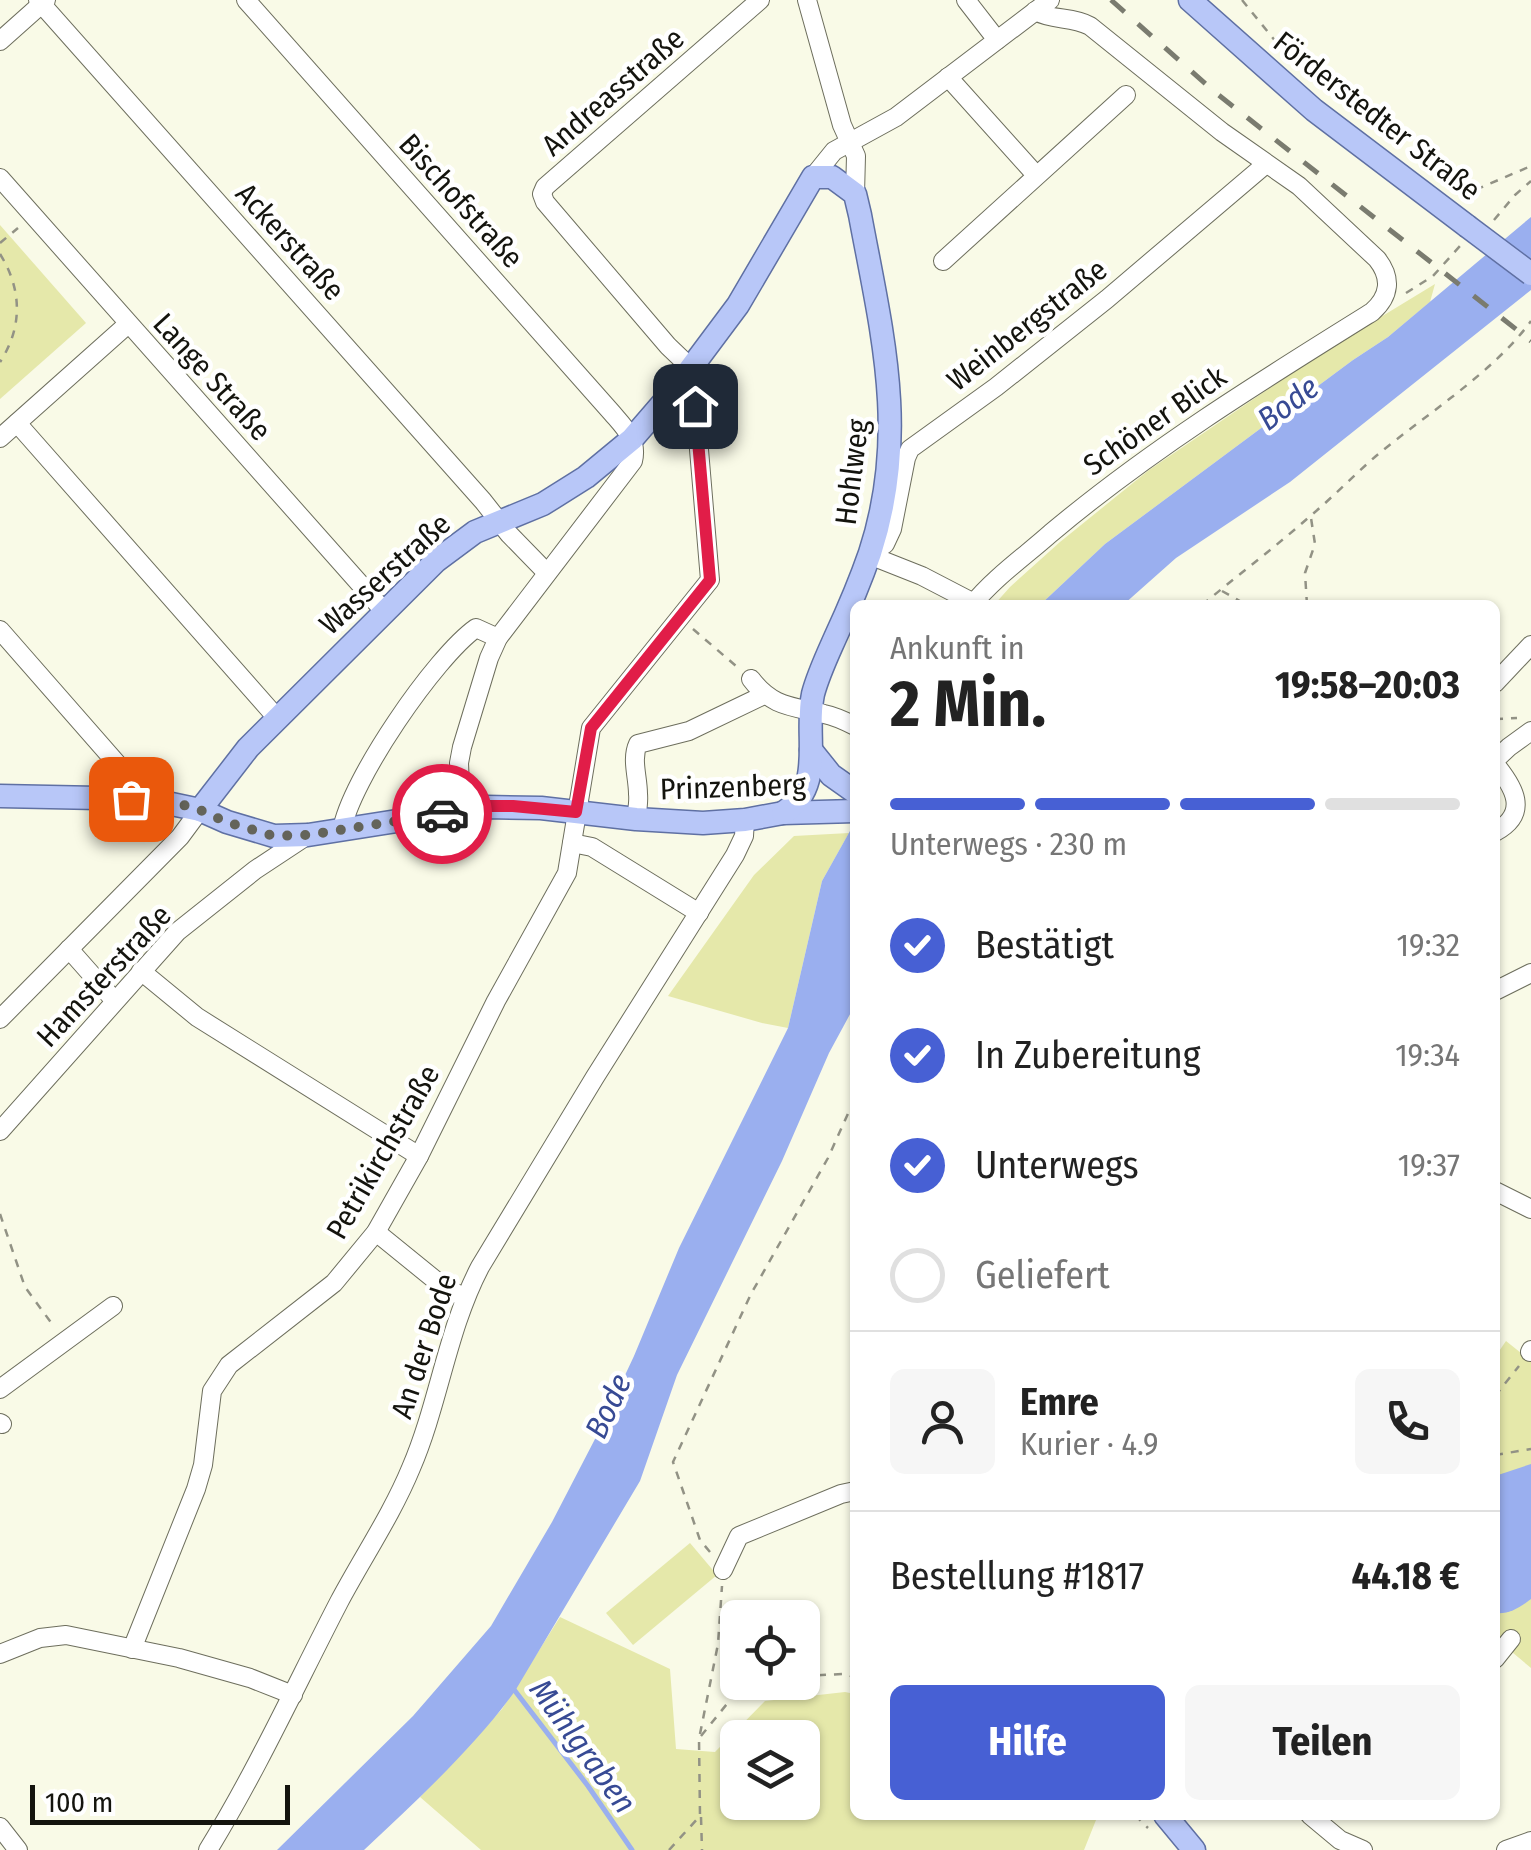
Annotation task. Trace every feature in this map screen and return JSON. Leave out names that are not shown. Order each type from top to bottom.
[{"type":"main road","name":"Förderstedter Straße","points":[[1190,0],[1332,124],[1531,274]]},
{"type":"main road","name":"Wasserstraße","points":[[200,810],[248,748],[436,561],[475,532],[543,504],[586,478],[632,439],[738,305],[812,177]]},
{"type":"main road","points":[[812,177],[832,178],[855,194]]},
{"type":"main road","name":"Hohlweg","points":[[850,600],[878,523],[886,477],[890,409],[883,335],[855,194]]},
{"type":"main road","name":"Hohlweg","points":[[783,813],[804,792],[811,750],[810,712],[820,674],[850,601]]},
{"type":"main road","points":[[811,750],[850,801]]},
{"type":"main road","name":"Prinzenberg","points":[[0,796],[148,799],[200,810],[274,836],[308,835],[486,806],[703,824],[783,813],[825,814],[850,802]]},
{"type":"main road","points":[[1169,1820],[1194,1850]]},
{"type":"street","name":"Bischofstraße","points":[[246,0],[632,439]]},
{"type":"street","name":"Andreasstraße","points":[[691,368],[668,346],[542,194],[545,187],[760,0]]},
{"type":"street","points":[[807,0],[842,125],[856,156],[855,194]]},
{"type":"street","points":[[966,0],[996,40]]},
{"type":"street","points":[[0,41],[42,1]]},
{"type":"street","name":"Ackerstraße","points":[[42,1],[547,574]]},
{"type":"street","points":[[812,177],[834,151],[896,117],[1042,6],[1046,18],[1080,20],[1090,26],[1266,164]]},
{"type":"street","points":[[948,77],[1036,175]]},
{"type":"street","points":[[942,260],[1126,95]]},
{"type":"street","name":"Schöner Blick","points":[[977,600],[998,578],[1144,460],[1226,403],[1372,312],[1383,300],[1387,278],[1377,259],[1300,186],[1266,164]]},
{"type":"street","name":"Weinbergstraße","points":[[869,555],[885,544],[892,529],[910,449],[1107,299],[1266,164]]},
{"type":"street","name":"Lange Straße","points":[[0,178],[384,611]]},
{"type":"street","points":[[0,438],[128,324]]},
{"type":"street","name":"Petrikirchstraße","points":[[132,1649],[196,1490],[212,1391],[228,1365],[334,1283],[376,1232],[562,883],[569,864],[591,728],[710,580],[696,414],[691,400],[676,388]]},
{"type":"street","points":[[17,423],[277,718]]},
{"type":"street","points":[[461,811],[462,747],[498,638],[632,460],[636,450],[632,439]]},
{"type":"street","points":[[869,555],[922,576],[966,600]]},
{"type":"street","points":[[342,830],[344,811],[358,785],[428,678],[462,638],[476,628],[498,638]]},
{"type":"street","points":[[0,630],[148,799]]},
{"type":"street","points":[[1500,677],[1531,645]]},
{"type":"street","points":[[751,678],[764,696],[850,724]]},
{"type":"street","points":[[636,819],[634,748],[638,744],[690,731],[764,696]]},
{"type":"street","points":[[1500,756],[1531,731]]},
{"type":"street","points":[[1500,769],[1515,793],[1522,816],[1500,829]]},
{"type":"street","name":"Wasserstraße","points":[[0,1019],[180,837],[200,810]]},
{"type":"street","name":"An der Bode","points":[[208,1850],[412,1467],[464,1297],[595,1077],[741,846],[745,820]]},
{"type":"street","name":"Hamsterstraße","points":[[0,1131],[177,932],[255,870],[308,835]]},
{"type":"street","points":[[572,844],[592,847],[699,913]]},
{"type":"street","points":[[69,949],[114,1000]]},
{"type":"street","points":[[141,971],[196,1018],[418,1156]]},
{"type":"street","points":[[1500,988],[1531,972]]},
{"type":"street","points":[[1500,1194],[1531,1210]]},
{"type":"street","points":[[376,1232],[445,1288],[464,1297]]},
{"type":"street","points":[[0,1389],[113,1306]]},
{"type":"street","points":[[723,1570],[739,1536],[850,1492]]},
{"type":"street","points":[[0,1654],[40,1638],[66,1635],[250,1678],[293,1696]]},
{"type":"street","points":[[1500,1653],[1512,1640]]},
{"type":"street","points":[[1322,1820],[1340,1840],[1363,1850]]},
{"type":"street","points":[[0,1827],[18,1850]]},
{"type":"street","points":[[1506,1850],[1531,1841]]},
{"type":"path","points":[[1242,0],[1289,58],[1283,84]]},
{"type":"path","points":[[1444,209],[1464,194],[1531,166]]},
{"type":"path","points":[[0,243],[33,216]]},
{"type":"path","points":[[0,254],[11,272],[18,302],[15,332],[0,362]]},
{"type":"path","points":[[1208,600],[1502,353],[1531,321]]},
{"type":"path","points":[[1307,600],[1305,573],[1315,544],[1310,516]]},
{"type":"path","points":[[1220,590],[1237,600]]},
{"type":"path","points":[[707,640],[751,678]]},
{"type":"path","points":[[702,1850],[698,1739],[718,1644],[723,1570],[700,1540],[673,1462],[751,1294],[828,1158],[850,1109]]},
{"type":"path","points":[[0,1214],[24,1287],[64,1340]]},
{"type":"path","points":[[1500,1390],[1530,1351]]},
{"type":"path","points":[[1500,1453],[1531,1450]]},
{"type":"path","points":[[820,1675],[850,1676]]},
{"type":"path","points":[[698,1739],[730,1700]]},
{"type":"path","points":[[669,1850],[700,1816]]},
{"type":"green space","points":[[0,225],[86,323],[0,399]]},
{"type":"green space","points":[[1435,284],[1430,302],[1388,337],[1105,544],[1045,600],[998,600],[1060,542],[1149,470],[1320,354]]},
{"type":"green space","points":[[849,833],[822,881],[788,1028],[668,996],[754,875],[794,836]]},
{"type":"green space","points":[[1506,1341],[1531,1361],[1531,1668],[1500,1642],[1500,1350]]},
{"type":"green space","points":[[690,1543],[717,1575],[633,1645],[606,1613]]},
{"type":"green space","points":[[560,1617],[670,1669],[676,1749],[715,1752],[720,1747],[720,1820],[820,1820],[820,1720],[746,1720],[765,1701],[820,1700],[820,1695],[845,1692],[850,1693],[850,1820],[1096,1820],[1084,1850],[481,1850],[420,1797],[502,1709]]},
{"type":"water","points":[[1531,217],[1531,290],[1290,482],[1176,558],[1129,600],[1045,600],[1105,544],[1388,337]]},
{"type":"water","points":[[850,831],[850,1014],[677,1375],[640,1481],[515,1691],[444,1773],[364,1850],[277,1850],[413,1716],[491,1626],[552,1522],[634,1356],[679,1248],[788,1028],[822,881]]},
{"type":"water","points":[[1531,1464],[1531,1599],[1505,1613],[1500,1613],[1500,1474]]},
{"type":"waterway","name":"Mühlgraben","points":[[512,1687],[632,1850]]},
{"type":"railway","points":[[1111,0],[1216,93],[1531,341]]},
{"type":"way so far","points":[[131,799],[180,804],[274,836],[308,835],[442,814]]},
{"type":"route","points":[[442,814],[486,806],[576,812],[588,736],[594,722],[710,580],[695,406]]},
{"type":"water label","name":"Bode","points":[[1288,403]]},
{"type":"water label","name":"Bode","points":[[608,1406]]}]
